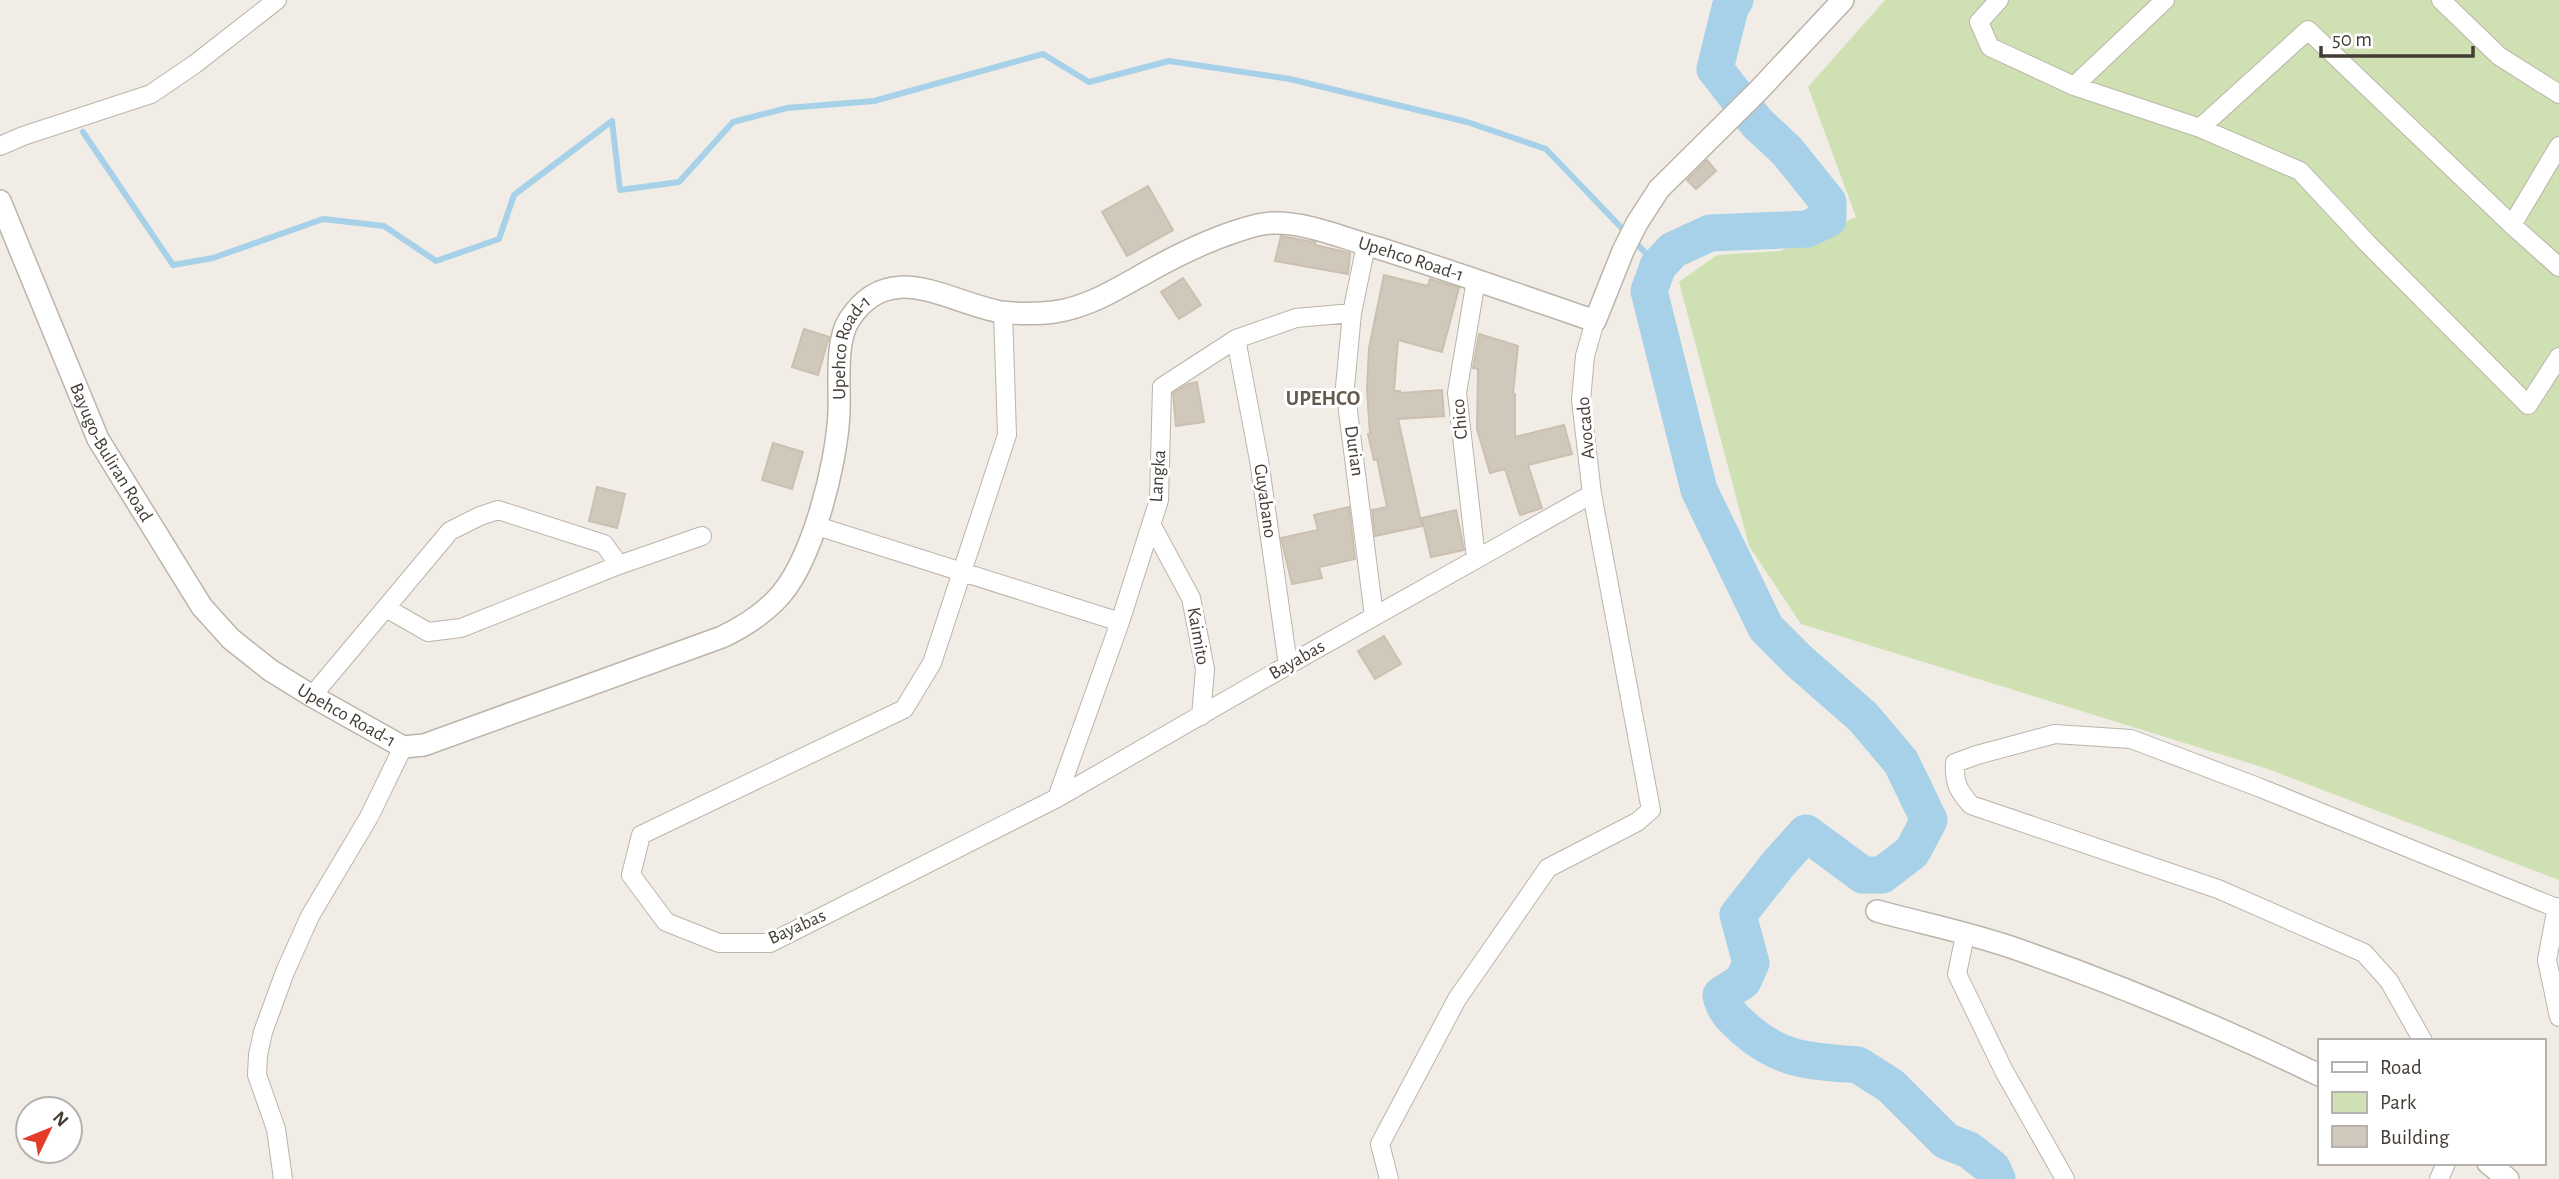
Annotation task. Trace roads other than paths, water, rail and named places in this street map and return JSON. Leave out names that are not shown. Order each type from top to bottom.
[{"type":"street","points":[[0,146],[151,94],[195,64],[277,0]]},
{"type":"street","points":[[1595,321],[1623,251],[1659,189],[1759,90],[1843,0]]},
{"type":"street","points":[[1999,0],[1979,22],[1990,47],[2074,86],[2200,128],[2300,171],[2367,243],[2528,405],[2559,357]]},
{"type":"street","points":[[2074,86],[2165,0]]},
{"type":"street","points":[[2441,0],[2499,56],[2559,94]]},
{"type":"street","points":[[2200,128],[2308,30],[2559,267]]},
{"type":"street","points":[[2512,225],[2559,146]]},
{"type":"street","name":"Bayugo-Buliran Road","points":[[0,201],[98,439],[202,607],[232,639],[270,670]]},
{"type":"street","name":"Upehco Road-1","points":[[270,670],[404,747],[424,745],[455,735],[722,637],[742,627],[775,601],[801,565],[817,526],[839,420],[842,335],[849,320],[861,306],[887,287],[911,286],[1003,312],[1053,312],[1081,305],[1116,291],[1148,271],[1206,242],[1254,225],[1273,222],[1296,225],[1366,245],[1595,321]]},
{"type":"street","name":"Durian","points":[[1366,245],[1352,313],[1345,387],[1374,616]]},
{"type":"street","name":"Chico","points":[[1476,280],[1457,393],[1476,558]]},
{"type":"street","name":"Bayabas","points":[[1003,312],[1007,435],[932,663],[904,709],[641,835],[631,875],[666,922],[719,943],[769,943],[1057,798],[1592,494]]},
{"type":"street","name":"Langka","points":[[1057,798],[1120,622],[1159,500],[1162,387],[1236,339],[1296,318],[1352,313]]},
{"type":"street","name":"Avocado","points":[[1389,1179],[1380,1144],[1457,999],[1548,868],[1637,822],[1651,810],[1592,494],[1581,400],[1586,356],[1595,321]]},
{"type":"street","name":"Guyabano","points":[[1236,339],[1259,460],[1288,665]]},
{"type":"street","points":[[312,696],[450,531],[480,516],[498,510],[604,544],[620,565]]},
{"type":"street","name":"Kaimito","points":[[1152,524],[1191,598],[1205,668],[1200,716]]},
{"type":"street","points":[[817,526],[1120,622]]},
{"type":"street","points":[[386,608],[428,632],[461,628],[620,565],[702,536]]},
{"type":"street","points":[[2422,1039],[2389,981],[2364,953],[2218,889],[1971,804],[1961,794],[1954,780],[1955,763],[2055,734],[2132,739],[2558,908],[2547,960],[2559,1017]]},
{"type":"street","points":[[283,1179],[276,1129],[257,1074],[263,1032],[285,972],[310,916],[369,817],[404,747]]},
{"type":"street","points":[[1877,911],[2021,950],[2269,1051],[2318,1075]]},
{"type":"street","points":[[1965,935],[1957,975],[2004,1071],[2065,1179]]},
{"type":"street","points":[[2490,1165],[2508,1179]]},
{"type":"waterway","points":[[1735,0],[1730,8],[1715,69],[1757,123],[1787,151],[1828,202],[1828,219],[1807,229],[1710,233],[1673,250],[1658,266],[1649,291],[1699,490],[1766,628],[1863,717],[1901,762],[1929,820],[1912,852],[1882,875],[1863,875],[1806,833],[1738,915],[1751,963],[1743,981],[1721,995],[1724,1006],[1734,1018],[1772,1048],[1812,1061],[1858,1065],[1891,1086],[1946,1141],[1969,1150],[1992,1168],[1997,1179]]},
{"type":"waterway","points":[[83,132],[173,265],[213,258],[323,219],[384,226],[436,261],[499,239],[514,195],[612,121],[620,190],[679,182],[733,122],[787,108],[874,101],[1043,54],[1089,82],[1169,61],[1290,79],[1467,122],[1546,149],[1658,266]]},
{"type":"district","name":"UPEHCO","points":[[1323,398]]}]
